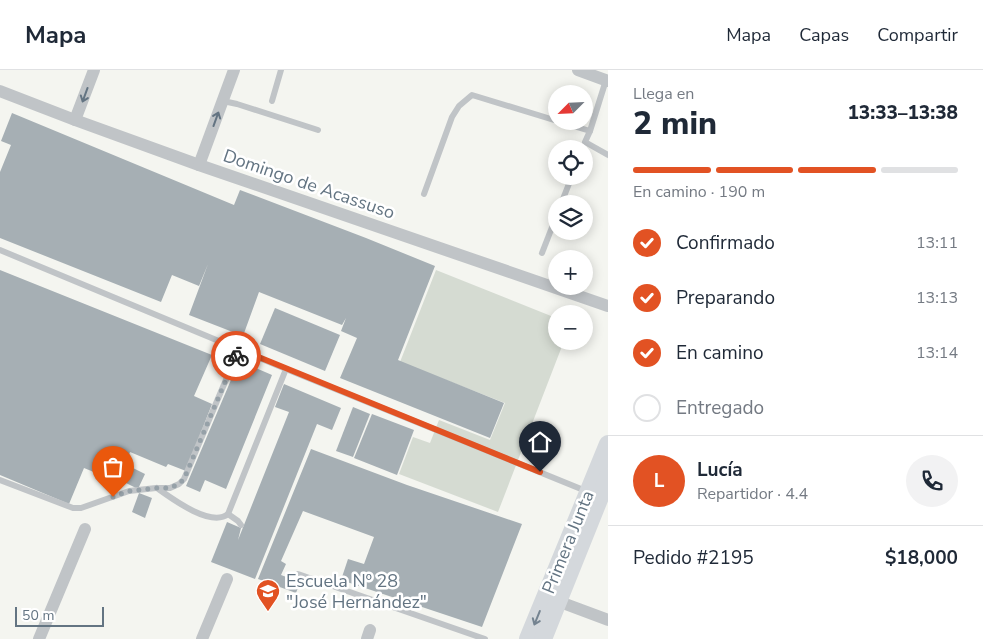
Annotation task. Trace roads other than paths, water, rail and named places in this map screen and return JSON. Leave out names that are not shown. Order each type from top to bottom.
[{"type":"main road","name":"Primera Junta","points":[[528,639],[552,599],[588,492],[606,454]]},
{"type":"main road","points":[[543,639],[552,599],[608,477]]},
{"type":"street","points":[[76,120],[94,70]]},
{"type":"street","points":[[199,165],[234,70]]},
{"type":"street","points":[[578,70],[605,77]]},
{"type":"street","name":"Domingo de Acassuso","points":[[0,91],[199,165],[608,306]]},
{"type":"street","points":[[39,639],[85,530]]},
{"type":"street","points":[[202,639],[226,580]]},
{"type":"street","points":[[552,599],[608,620]]},
{"type":"lane","points":[[272,101],[281,70]]},
{"type":"lane","points":[[586,140],[605,77]]},
{"type":"lane","points":[[424,194],[452,117],[459,106],[472,95],[590,131]]},
{"type":"lane","points":[[223,101],[318,130]]},
{"type":"lane","points":[[593,149],[608,155]]},
{"type":"lane","points":[[542,253],[548,238]]},
{"type":"lane","points":[[0,250],[588,492]]},
{"type":"lane","points":[[0,480],[73,508],[81,508],[129,491],[170,488],[179,484],[184,479],[239,349]]},
{"type":"lane","points":[[156,488],[197,513],[211,517],[225,517],[228,514],[286,369]]},
{"type":"lane","points":[[228,514],[241,525]]},
{"type":"lane","points":[[298,574],[485,639]]},
{"type":"place","name":"Escuela Nº 28 \"José Hernández\"","points":[[268,612]]}]
